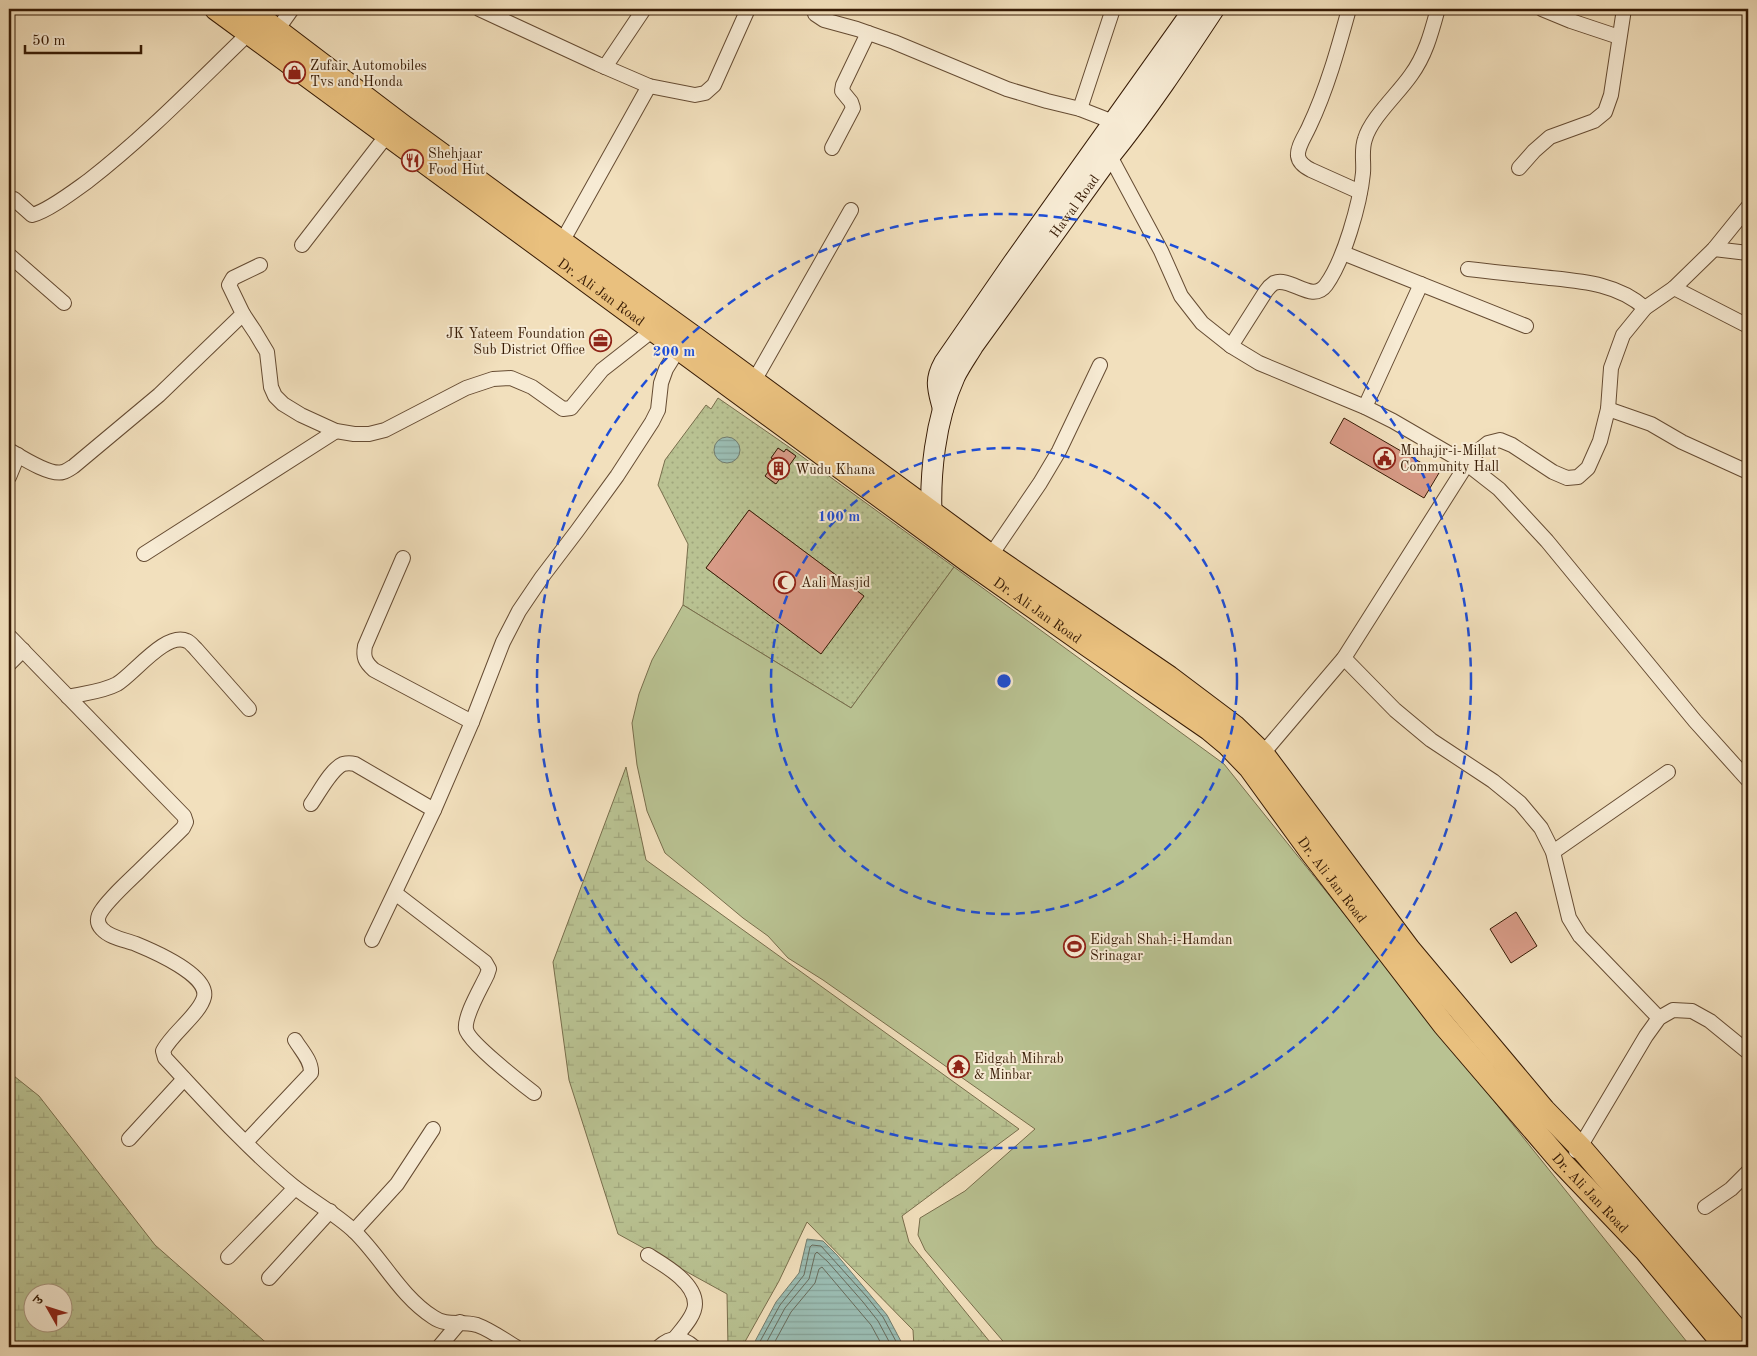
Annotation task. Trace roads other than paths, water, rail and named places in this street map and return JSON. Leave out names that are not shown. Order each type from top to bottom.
[{"type":"main road","name":"Dr. Ali Jan Road","points":[[216,9],[387,135],[754,381],[826,446],[933,535],[985,562],[1169,677],[1234,726],[1311,852],[1444,1025],[1563,1164],[1646,1251],[1726,1347]]},
{"type":"main road","name":"Dr. Ali Jan Road","points":[[249,9],[403,126],[653,330],[826,446],[931,512],[985,562]]},
{"type":"main road","name":"Hawal Road","points":[[933,535],[931,512],[934,466],[943,409],[956,374],[1110,156],[1122,126],[1194,9]]},
{"type":"main road","name":"Hawal Road","points":[[943,409],[937,383],[938,374],[944,362],[1013,263],[1122,126],[1165,82],[1214,9]]},
{"type":"main road","name":"Dr. Ali Jan Road","points":[[1256,761],[1544,1110],[1580,1147],[1748,1343]]},
{"type":"street","points":[[277,30],[292,9]]},
{"type":"street","points":[[479,9],[499,13],[605,67],[649,86],[695,95],[705,93],[714,85],[748,9]]},
{"type":"street","points":[[605,67],[644,9]]},
{"type":"street","points":[[814,9],[815,14],[824,20],[894,42],[1007,89],[1047,102],[1080,109],[1122,126]]},
{"type":"street","points":[[1080,109],[1113,9]]},
{"type":"street","points":[[1348,9],[1333,66],[1315,114],[1298,151],[1298,159],[1311,170],[1360,192]]},
{"type":"street","points":[[1542,9],[1619,38]]},
{"type":"street","points":[[1520,168],[1534,151],[1550,137],[1594,121],[1605,112],[1610,95],[1624,9]]},
{"type":"street","points":[[1231,346],[1266,291],[1273,284],[1281,282],[1312,292],[1320,291],[1326,285],[1344,253],[1360,192],[1364,140],[1370,126],[1412,74],[1422,58],[1434,10]]},
{"type":"street","points":[[9,199],[14,199],[32,215],[74,192],[121,155],[171,110],[248,32]]},
{"type":"street","points":[[832,148],[853,108],[851,102],[842,91],[843,85],[868,33]]},
{"type":"street","points":[[557,250],[649,86]]},
{"type":"street","points":[[302,245],[387,135]]},
{"type":"street","points":[[1110,156],[1161,251],[1181,296],[1202,323],[1231,346],[1259,363],[1393,421],[1467,464],[1499,489],[1547,541],[1695,721],[1748,780]]},
{"type":"street","points":[[1256,761],[1344,658],[1467,464],[1478,451],[1488,443],[1500,440],[1512,445],[1553,472],[1567,478],[1578,477],[1588,468],[1600,441],[1608,409],[1611,368],[1623,335],[1645,308],[1674,288],[1714,249],[1748,207]]},
{"type":"street","points":[[754,381],[851,210]]},
{"type":"street","points":[[1714,249],[1748,253]]},
{"type":"street","points":[[1344,253],[1526,326]]},
{"type":"street","points":[[9,255],[64,303]]},
{"type":"street","points":[[260,265],[233,278],[229,285],[243,314],[256,332],[266,352],[271,387],[275,396],[283,404],[301,415],[336,431],[354,434],[369,434],[385,430],[466,388],[493,379],[511,378],[532,387],[563,410],[571,408],[602,370],[653,330]]},
{"type":"street","points":[[1468,269],[1585,282],[1615,289],[1635,299],[1645,308]]},
{"type":"street","points":[[1364,407],[1421,284]]},
{"type":"street","points":[[1674,288],[1748,326]]},
{"type":"street","points":[[9,477],[13,452],[44,469],[56,473],[69,469],[159,395],[243,314]]},
{"type":"street","points":[[372,940],[434,810],[472,722],[503,642],[519,612],[542,577],[578,531],[652,422],[658,410],[663,376],[679,348]]},
{"type":"street","points":[[985,562],[1040,483],[1059,451],[1100,365]]},
{"type":"street","points":[[1608,409],[1651,424],[1682,442],[1748,472]]},
{"type":"street","points":[[144,554],[336,431]]},
{"type":"street","points":[[403,558],[365,646],[364,655],[366,663],[374,670],[472,722]]},
{"type":"street","points":[[9,636],[184,816],[186,822],[183,828],[104,908],[99,916],[98,923],[102,930],[112,936],[161,955],[198,978],[204,989],[204,998],[196,1011],[167,1042],[163,1051],[164,1058],[246,1142],[295,1188],[330,1211],[354,1231],[418,1306],[434,1318],[447,1324],[460,1322],[477,1325],[516,1347]]},
{"type":"street","points":[[68,697],[108,688],[119,683],[161,647],[177,639],[187,641],[196,648],[249,709]]},
{"type":"street","points":[[9,664],[23,650]]},
{"type":"street","points":[[1344,658],[1394,710],[1431,740],[1493,781],[1520,803],[1541,828],[1553,852],[1569,918],[1580,936],[1659,1018]]},
{"type":"street","points":[[311,804],[332,774],[345,763],[355,764],[434,810]]},
{"type":"street","points":[[1553,852],[1668,772]]},
{"type":"street","points":[[394,893],[485,962],[489,969],[466,1021],[466,1031],[470,1038],[534,1093]]},
{"type":"street","points":[[1563,1164],[1580,1147],[1646,1036],[1659,1018],[1673,1010],[1692,1011],[1710,1021],[1748,1052]]},
{"type":"street","points":[[246,1142],[311,1073],[312,1067],[295,1040]]},
{"type":"street","points":[[128,1139],[184,1079]]},
{"type":"street","points":[[354,1231],[397,1184],[433,1129]]},
{"type":"street","points":[[1705,1207],[1731,1189],[1748,1172]]},
{"type":"street","points":[[228,1257],[295,1188]]},
{"type":"street","points":[[269,1278],[330,1211]]},
{"type":"street","points":[[648,1255],[672,1270],[685,1283],[693,1294],[695,1305],[692,1314],[675,1338],[659,1347]]},
{"type":"street","points":[[439,1347],[460,1322]]},
{"type":"street","points":[[675,1338],[685,1340],[694,1347]]},
{"type":"water","points":[[727,437],[736,441],[740,450],[736,459],[727,463],[718,459],[714,450],[718,441]]},
{"type":"water","points":[[807,1239],[823,1241],[837,1255],[887,1315],[904,1347],[752,1347],[776,1302],[799,1273]]},
{"type":"place","name":"Zufair Automobiles Tvs and Honda","points":[[294,73]]},
{"type":"place","name":"Shehjaar Food Hut","points":[[412,161]]},
{"type":"place","name":"JK Yateem Foundation Sub District Office","points":[[601,341]]},
{"type":"place","name":"Muhajir-i-Millat Community Hall","points":[[1384,458]]},
{"type":"place","name":"Wudu Khana","points":[[779,469]]},
{"type":"place","name":"Aali Masjid","points":[[785,582]]},
{"type":"place","name":"Eidgah Shah-i-Hamdan Srinagar","points":[[1074,947]]},
{"type":"place","name":"Eidgah Mihrab & Minbar","points":[[958,1066]]}]
